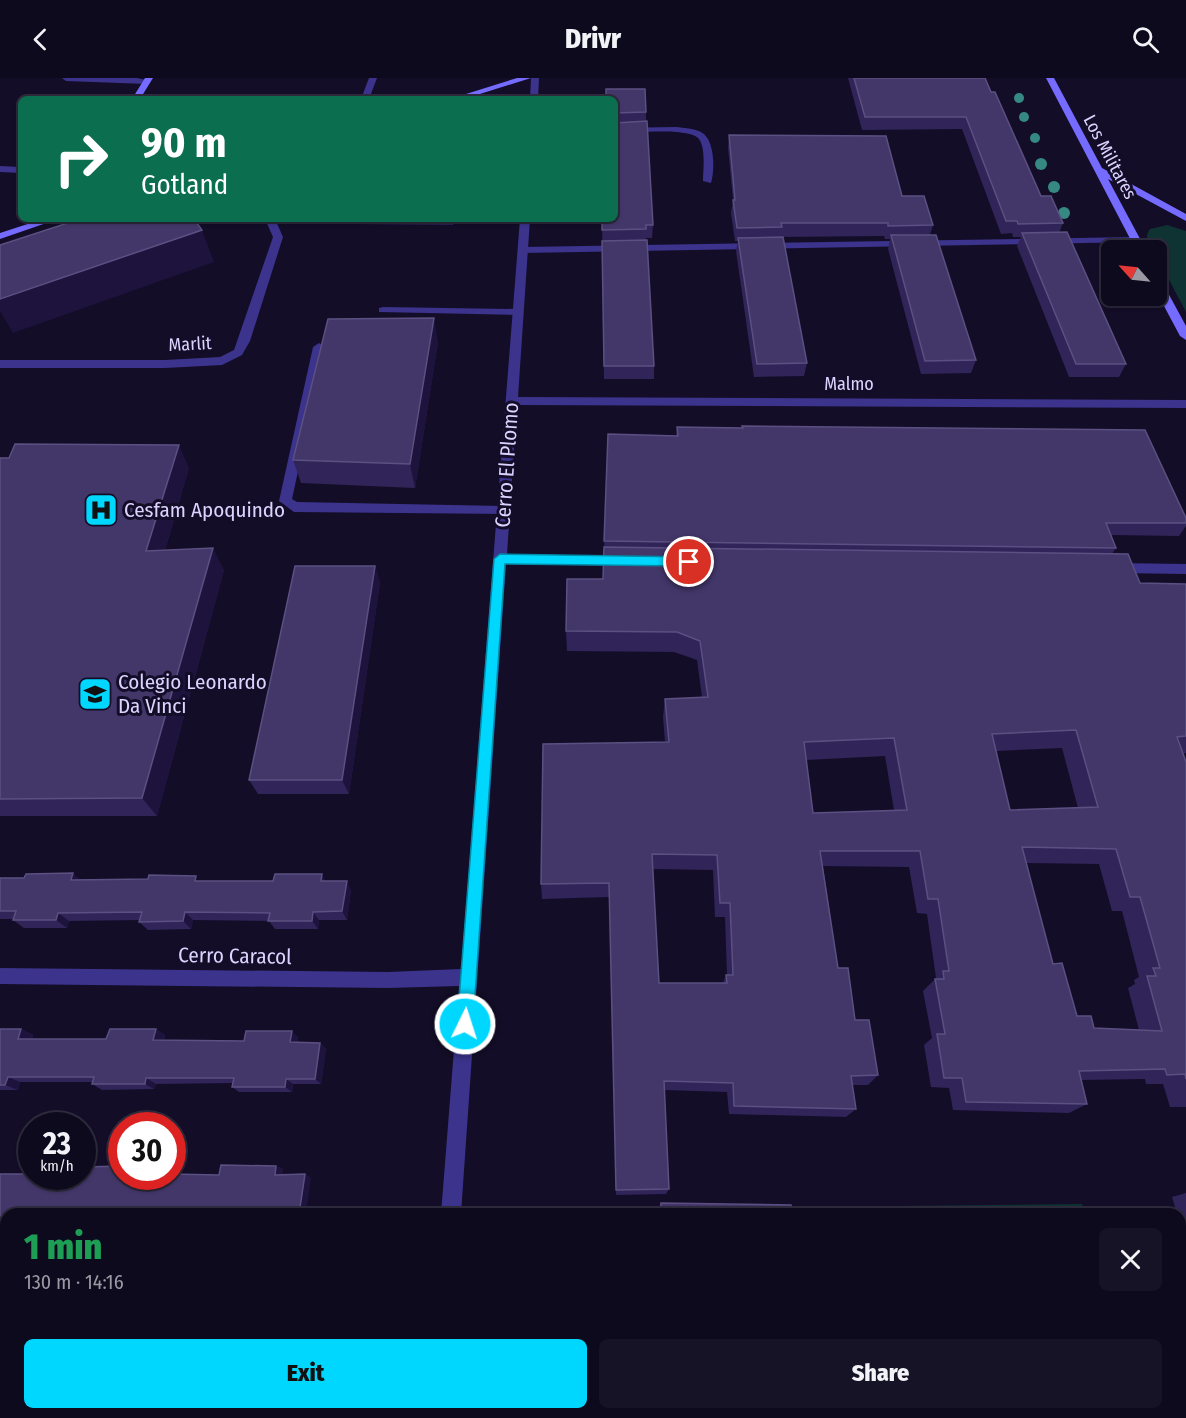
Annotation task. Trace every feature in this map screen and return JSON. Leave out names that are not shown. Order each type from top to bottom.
[{"type":"main road","points":[[464,96],[527,78]]},
{"type":"main road","name":"Los Militares","points":[[1050,78],[1136,240]]},
{"type":"main road","points":[[138,96],[148,79]]},
{"type":"main road","points":[[1099,170],[1186,218]]},
{"type":"main road","points":[[0,236],[44,222]]},
{"type":"main road","points":[[1167,301],[1186,336]]},
{"type":"street","points":[[66,78],[148,79]]},
{"type":"street","points":[[366,96],[373,78]]},
{"type":"street","points":[[534,96],[535,78]]},
{"type":"street","points":[[618,131],[684,130],[699,134],[704,140],[708,181]]},
{"type":"street","points":[[0,169],[18,170]]},
{"type":"street","name":"Marlit","points":[[0,364],[165,364],[222,361],[237,351],[244,340],[278,237],[271,222]]},
{"type":"street","name":"Cerro El Plomo","points":[[451,1208],[525,222]]},
{"type":"street","points":[[523,250],[1101,241]]},
{"type":"street","points":[[383,310],[518,312]]},
{"type":"street","points":[[319,347],[285,501],[288,505],[294,507],[504,511]]},
{"type":"street","name":"Malmo","points":[[511,401],[1186,404]]},
{"type":"street","points":[[500,559],[642,561]]},
{"type":"street","points":[[1103,568],[1186,569]]},
{"type":"street","name":"Cerro Caracol","points":[[0,976],[388,980],[469,977]]},
{"type":"green space","points":[[1167,225],[1186,231],[1186,312],[1167,276],[1167,240],[1147,240],[1150,229]]},
{"type":"green space","points":[[1082,1204],[1083,1208],[893,1208],[893,1206]]},
{"type":"building","points":[[854,78],[985,78],[991,92],[995,92],[1041,196],[1051,196],[1063,223],[1018,224],[1017,221],[1006,221],[966,117],[865,117]]},
{"type":"building","points":[[606,89],[645,89],[646,112],[618,113],[618,96],[606,96]]},
{"type":"building","points":[[647,121],[653,225],[646,225],[646,229],[602,230],[602,222],[618,222],[618,123]]},
{"type":"building","points":[[729,135],[886,136],[902,196],[924,196],[933,225],[781,223],[782,227],[737,228]]},
{"type":"building","points":[[71,222],[196,222],[202,230],[0,299],[0,245]]},
{"type":"building","points":[[1067,232],[1126,364],[1076,364],[1022,233]]},
{"type":"building","points":[[891,235],[936,235],[976,360],[925,361]]},
{"type":"building","points":[[783,237],[807,363],[757,364],[738,238]]},
{"type":"building","points":[[647,240],[654,366],[604,366],[602,241]]},
{"type":"building","points":[[434,318],[410,464],[293,460],[328,319]]},
{"type":"building","points":[[742,426],[1145,430],[1186,518],[1186,523],[1106,523],[1116,548],[604,541],[608,434],[678,436],[677,427],[743,428]]},
{"type":"building","name":"Colegio Leonardo Da Vinci","points":[[15,444],[179,445],[146,551],[213,548],[142,798],[0,799],[0,458],[9,458]]},
{"type":"building","points":[[604,547],[1128,554],[1140,583],[1186,584],[1186,736],[1177,737],[1186,762],[1186,1079],[1185,1074],[1167,1075],[1165,1069],[1079,1071],[1087,1104],[966,1102],[962,1078],[944,1078],[937,1034],[945,1034],[935,979],[944,979],[943,971],[949,971],[938,899],[928,899],[920,851],[820,851],[838,968],[848,968],[855,1020],[869,1020],[878,1075],[851,1076],[856,1109],[734,1106],[733,1083],[664,1081],[669,1189],[616,1190],[609,883],[541,884],[543,744],[669,742],[665,699],[708,697],[700,641],[677,632],[566,631],[567,579],[603,579]],"holes":[[[1076,730],[1098,807],[1010,810],[992,734]],[[894,738],[907,810],[813,813],[804,742]],[[1022,847],[1116,849],[1130,897],[1140,897],[1160,968],[1153,968],[1156,976],[1147,976],[1162,1031],[1094,1028],[1091,1016],[1077,1016],[1062,963],[1053,964]],[[652,854],[717,855],[720,903],[730,903],[733,975],[726,975],[727,983],[659,983]]]},
{"type":"building","points":[[295,566],[375,566],[342,780],[249,780]]},
{"type":"building","points":[[73,873],[71,880],[148,879],[149,875],[196,876],[195,881],[273,881],[275,874],[322,874],[321,881],[347,881],[342,911],[313,912],[312,921],[268,921],[270,913],[185,912],[183,921],[139,922],[142,912],[58,913],[56,920],[13,920],[16,911],[0,911],[0,878],[24,878],[26,874]]},
{"type":"building","points":[[0,1029],[21,1029],[18,1039],[106,1039],[110,1029],[156,1029],[153,1040],[244,1041],[246,1031],[292,1031],[290,1042],[320,1043],[315,1079],[286,1079],[285,1087],[232,1087],[234,1078],[146,1078],[145,1084],[92,1084],[94,1077],[8,1077],[5,1085],[0,1085]]},
{"type":"building","points":[[221,1165],[276,1166],[275,1175],[305,1174],[300,1208],[0,1208],[0,1174],[18,1174],[18,1190],[96,1190],[96,1167],[108,1166],[108,1190],[186,1190],[186,1174],[219,1175]]},
{"type":"building","points":[[661,1203],[791,1205],[791,1208],[661,1208]]},
{"type":"place","name":"Cesfam Apoquindo","points":[[101,510]]},
{"type":"place","name":"Colegio Leonardo Da Vinci","points":[[95,694]]},
{"type":"route","points":[[465,1024],[500,559],[689,562]]}]
